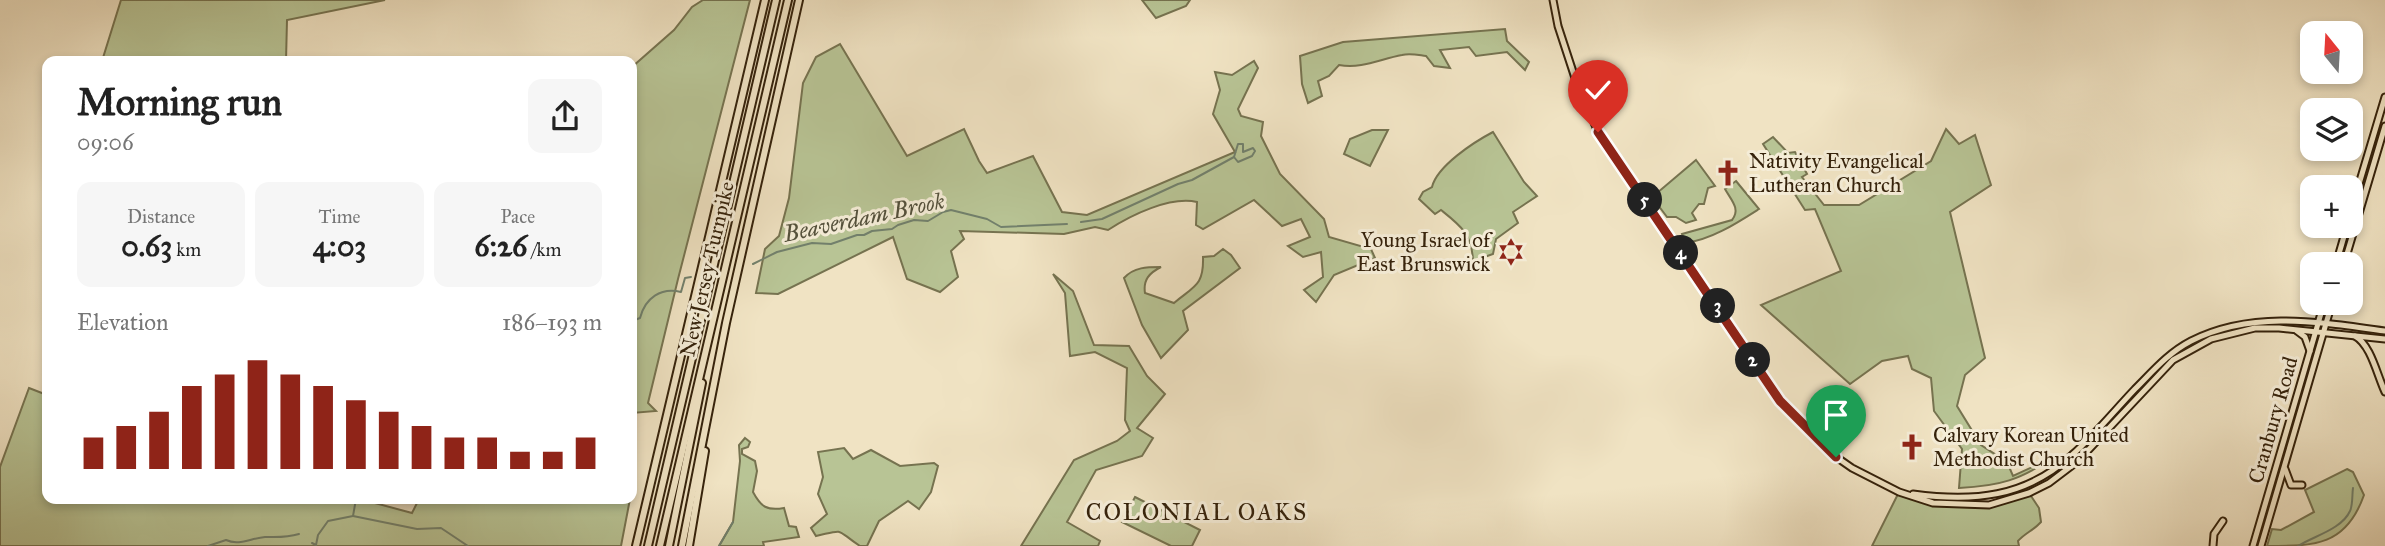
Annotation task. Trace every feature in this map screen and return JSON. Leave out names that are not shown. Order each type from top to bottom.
[{"type":"highway","name":"New Jersey Turnpike","points":[[636,546],[765,0]]},
{"type":"highway","name":"New Jersey Turnpike","points":[[648,546],[776,0]]},
{"type":"highway","name":"New Jersey Turnpike","points":[[660,546],[788,0]]},
{"type":"highway","name":"New Jersey Turnpike","points":[[682,546],[726,323],[799,0]]},
{"type":"highway","points":[[669,546],[713,320]]},
{"type":"highway","points":[[689,546],[726,323]]},
{"type":"main road","points":[[1553,0],[1574,78],[1598,132],[1780,401],[1829,452],[1852,468],[1899,492],[1933,503],[1961,505],[1989,505],[2029,493],[2049,483],[2078,461],[2173,360],[2211,339],[2233,332],[2255,328],[2291,329],[2385,338]]},
{"type":"main road","points":[[2362,175],[2385,97]]},
{"type":"main road","points":[[2348,252],[2385,126]]},
{"type":"main road","name":"Cranbury Road","points":[[2251,546],[2321,315]]},
{"type":"main road","name":"Cranbury Road","points":[[2262,546],[2329,315]]},
{"type":"main road","points":[[1899,492],[1979,498],[2007,493],[2030,484],[2052,472],[2074,454],[2168,355],[2192,340],[2245,322],[2270,320],[2385,331]]},
{"type":"main road","points":[[2291,329],[2304,335],[2310,352]]},
{"type":"main road","points":[[2352,334],[2361,339],[2367,348],[2385,392]]},
{"type":"main road","points":[[2284,468],[2291,485],[2302,485]]},
{"type":"main road","points":[[2213,546],[2214,534],[2224,521]]},
{"type":"green space","points":[[121,0],[385,0],[287,20],[286,56],[104,56]]},
{"type":"green space","points":[[703,0],[750,0],[648,403],[656,411],[637,413],[637,63],[674,30],[692,7]]},
{"type":"green space","points":[[1142,0],[1190,0],[1186,6],[1156,18]]},
{"type":"green space","points":[[1505,29],[1507,41],[1529,62],[1525,70],[1507,52],[1476,56],[1469,47],[1440,50],[1450,68],[1434,66],[1426,56],[1405,54],[1363,65],[1339,65],[1329,76],[1318,81],[1322,96],[1308,103],[1302,84],[1300,56],[1343,42]]},
{"type":"green space","points":[[840,44],[907,156],[964,129],[987,173],[1033,156],[1062,212],[1087,215],[1235,152],[1213,114],[1220,90],[1215,72],[1232,75],[1254,61],[1258,68],[1238,109],[1241,116],[1263,122],[1261,136],[1280,174],[1324,219],[1329,237],[1371,249],[1375,258],[1334,275],[1316,302],[1304,290],[1323,277],[1321,252],[1303,257],[1288,246],[1310,237],[1301,219],[1282,226],[1254,200],[1203,229],[1196,225],[1197,202],[1186,201],[1151,208],[1108,230],[1095,227],[1064,234],[960,231],[964,239],[951,251],[958,277],[940,292],[907,279],[893,237],[778,294],[756,293],[765,249],[779,236],[789,198],[803,83],[816,57]]},
{"type":"green space","points":[[1946,129],[1959,144],[1975,135],[1991,185],[1950,212],[1985,358],[1965,375],[1957,406],[1981,445],[2007,462],[2013,476],[2054,457],[2009,480],[1986,486],[1959,488],[1962,449],[1934,411],[1931,378],[1912,369],[1908,356],[1882,361],[1850,384],[1761,305],[1841,271],[1815,209],[1805,210],[1763,144],[1773,137],[1788,153],[1795,152],[1807,174],[1802,177],[1824,205],[1859,205],[1931,161]]},
{"type":"green space","points":[[1372,130],[1388,130],[1370,166],[1344,154],[1350,139]]},
{"type":"green space","points":[[1493,132],[1524,182],[1537,196],[1513,212],[1518,223],[1496,239],[1493,254],[1473,261],[1468,237],[1460,226],[1441,210],[1435,214],[1419,199],[1423,192],[1432,187],[1448,163]]},
{"type":"green space","points":[[1696,160],[1715,186],[1708,188],[1704,204],[1699,204],[1692,213],[1696,220],[1686,223],[1676,217],[1667,217],[1655,201],[1657,193]]},
{"type":"green space","points":[[1736,181],[1759,209],[1714,235],[1685,243],[1682,234],[1732,220],[1736,212],[1725,189]]},
{"type":"green space","points":[[1223,249],[1240,268],[1183,311],[1188,330],[1161,358],[1142,325],[1124,278],[1136,270],[1161,267],[1148,277],[1145,293],[1174,303],[1200,280],[1203,257],[1214,256]]},
{"type":"green space","points":[[1053,274],[1073,291],[1094,345],[1129,346],[1147,376],[1165,394],[1137,428],[1153,438],[1142,456],[1096,470],[1067,522],[1100,541],[1098,546],[1021,546],[1074,460],[1117,441],[1130,431],[1125,420],[1127,368],[1095,352],[1070,356],[1065,293]]},
{"type":"green space","points":[[29,388],[42,393],[42,504],[379,504],[412,513],[416,504],[629,504],[621,546],[0,546],[0,467]]},
{"type":"green space","points":[[745,438],[750,442],[748,447],[742,449],[742,454],[755,461],[757,471],[753,492],[765,507],[784,508],[789,526],[796,527],[799,537],[763,542],[764,546],[719,546],[733,522],[740,461],[739,445]]},
{"type":"green space","points":[[844,448],[853,459],[871,450],[900,466],[934,463],[938,466],[931,492],[919,509],[908,501],[879,521],[867,546],[860,546],[840,532],[816,536],[811,528],[827,514],[818,494],[823,477],[818,452]]},
{"type":"green space","points":[[2347,469],[2353,472],[2364,495],[2357,512],[2338,534],[2314,543],[2267,546],[2272,529],[2281,530],[2314,512],[2305,490]]},
{"type":"green space","points":[[1899,492],[1933,503],[1989,505],[2029,493],[2039,508],[2041,522],[2018,541],[2019,546],[1872,546]]},
{"type":"green space","points":[[1135,497],[1200,530],[1192,546],[1171,546],[1122,522]]},
{"type":"waterway","points":[[1238,144],[1243,144],[1243,152],[1253,148],[1255,151],[1252,156],[1238,162],[1234,157],[1238,144]]},
{"type":"waterway","name":"Beaverdam Brook","points":[[1081,222],[1102,219],[1192,180],[1234,157]]},
{"type":"waterway","name":"Beaverdam Brook","points":[[753,264],[777,252],[812,243],[831,244],[872,231],[892,229],[914,220],[928,221],[951,210],[987,219],[1001,227],[1067,224]]},
{"type":"waterway","name":"Beaverdam Brook","points":[[637,319],[655,296],[667,291],[681,292],[685,278],[691,277]]},
{"type":"waterway","points":[[2298,546],[2341,523],[2351,509],[2353,488]]},
{"type":"waterway","name":"Beaverdam Brook","points":[[312,543],[316,545],[318,535],[328,521],[353,516],[355,504]]},
{"type":"waterway","points":[[353,516],[417,529],[441,528],[468,546]]},
{"type":"waterway","points":[[719,546],[733,522]]},
{"type":"waterway","name":"Beaverdam Brook","points":[[208,546],[226,540],[240,542],[299,534]]},
{"type":"place","name":"Nativity Evangelical Lutheran Church","points":[[1728,173]]},
{"type":"place","name":"Young Israel of East Brunswick","points":[[1511,252]]},
{"type":"place","name":"Calvary Korean United Methodist Church","points":[[1912,447]]},
{"type":"district","name":"COLONIAL OAKS","points":[[1197,512]]},
{"type":"route","points":[[1598,132],[1780,401],[1836,457]]}]
